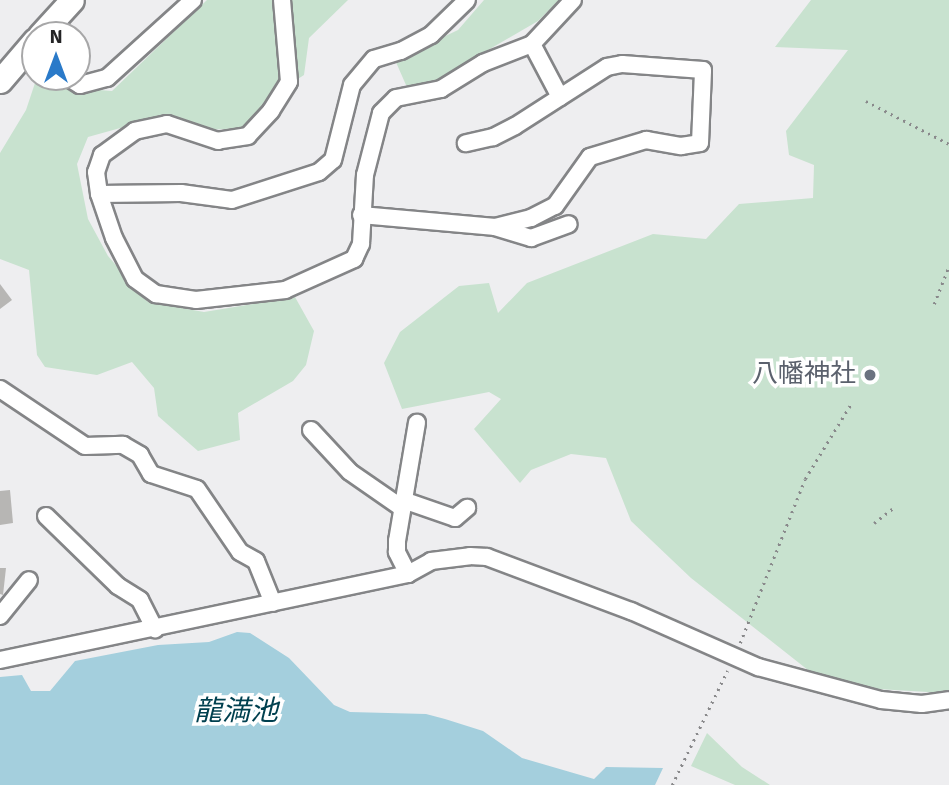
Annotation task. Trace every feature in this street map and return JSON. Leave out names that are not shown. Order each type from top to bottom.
[{"type":"main road","points":[[54,21],[72,0]]},
{"type":"main road","points":[[0,81],[21,58]]},
{"type":"street","points":[[91,82],[107,78],[193,0]]},
{"type":"street","points":[[282,0],[289,82],[271,111],[248,136],[218,141],[167,124],[135,131],[102,155],[96,172],[99,194],[135,279],[156,294],[196,300],[285,290],[354,259],[361,244],[361,215],[375,135],[382,113],[396,98],[441,89],[483,64],[532,44],[573,0]]},
{"type":"street","points":[[99,194],[181,193],[232,200],[319,172],[334,160],[352,85],[366,67],[374,59],[401,51],[431,35],[467,0]]},
{"type":"street","points":[[532,44],[560,97]]},
{"type":"street","points":[[466,143],[493,137],[607,67],[622,64],[703,70],[700,144],[681,146],[646,140],[590,157],[555,206],[495,227]]},
{"type":"street","points":[[361,215],[495,227],[531,238],[569,224]]},
{"type":"street","points":[[0,389],[85,446],[123,444],[140,456],[151,474],[197,489],[240,552],[256,561],[273,603]]},
{"type":"street","points":[[408,574],[397,552],[417,423]]},
{"type":"street","points":[[312,430],[350,472],[403,504],[455,518],[467,508]]},
{"type":"street","points":[[46,516],[140,600],[155,629]]},
{"type":"street","points":[[0,660],[408,574],[431,561],[487,557],[631,611],[733,658],[881,700],[922,704],[949,700]]},
{"type":"street","points":[[0,616],[29,580]]},
{"type":"path","points":[[866,100],[949,144]]},
{"type":"path","points":[[934,304],[949,266]]},
{"type":"path","points":[[673,785],[733,658],[805,479],[851,404]]},
{"type":"path","points":[[874,523],[892,509]]},
{"type":"green space","points":[[207,0],[348,0],[309,38],[304,75],[276,93],[243,128],[206,130],[167,115],[88,137],[77,164],[88,219],[108,256],[148,302],[204,312],[295,297],[314,331],[306,365],[293,381],[238,413],[240,440],[198,451],[158,416],[154,388],[132,362],[97,375],[45,367],[37,355],[29,270],[0,259],[0,153],[26,110],[32,91],[112,91]]},
{"type":"green space","points":[[484,0],[559,0],[538,21],[428,85],[406,85],[395,60],[458,30]]},
{"type":"green space","points":[[811,0],[949,0],[949,692],[944,693],[878,689],[813,674],[691,578],[631,521],[606,458],[571,454],[531,470],[520,483],[474,429],[501,399],[489,392],[402,409],[384,363],[400,332],[459,286],[489,283],[498,313],[527,283],[653,234],[706,239],[739,204],[813,198],[814,165],[789,155],[786,131],[848,50],[775,47]]},
{"type":"green space","points":[[707,733],[742,767],[770,785],[735,785],[691,766]]},
{"type":"water","name":"龍満池","points":[[237,632],[250,633],[289,658],[334,705],[350,712],[426,714],[445,719],[483,731],[522,758],[594,779],[606,767],[663,768],[655,785],[0,785],[0,677],[22,675],[31,691],[50,691],[75,661],[158,645],[209,642]]},
{"type":"building","points":[[0,284],[12,300],[0,309]]},
{"type":"building","points":[[10,490],[13,523],[0,525],[0,491]]},
{"type":"building","points":[[0,568],[6,568],[3,595],[0,594]]},
{"type":"place","name":"八幡神社","points":[[870,375]]}]
